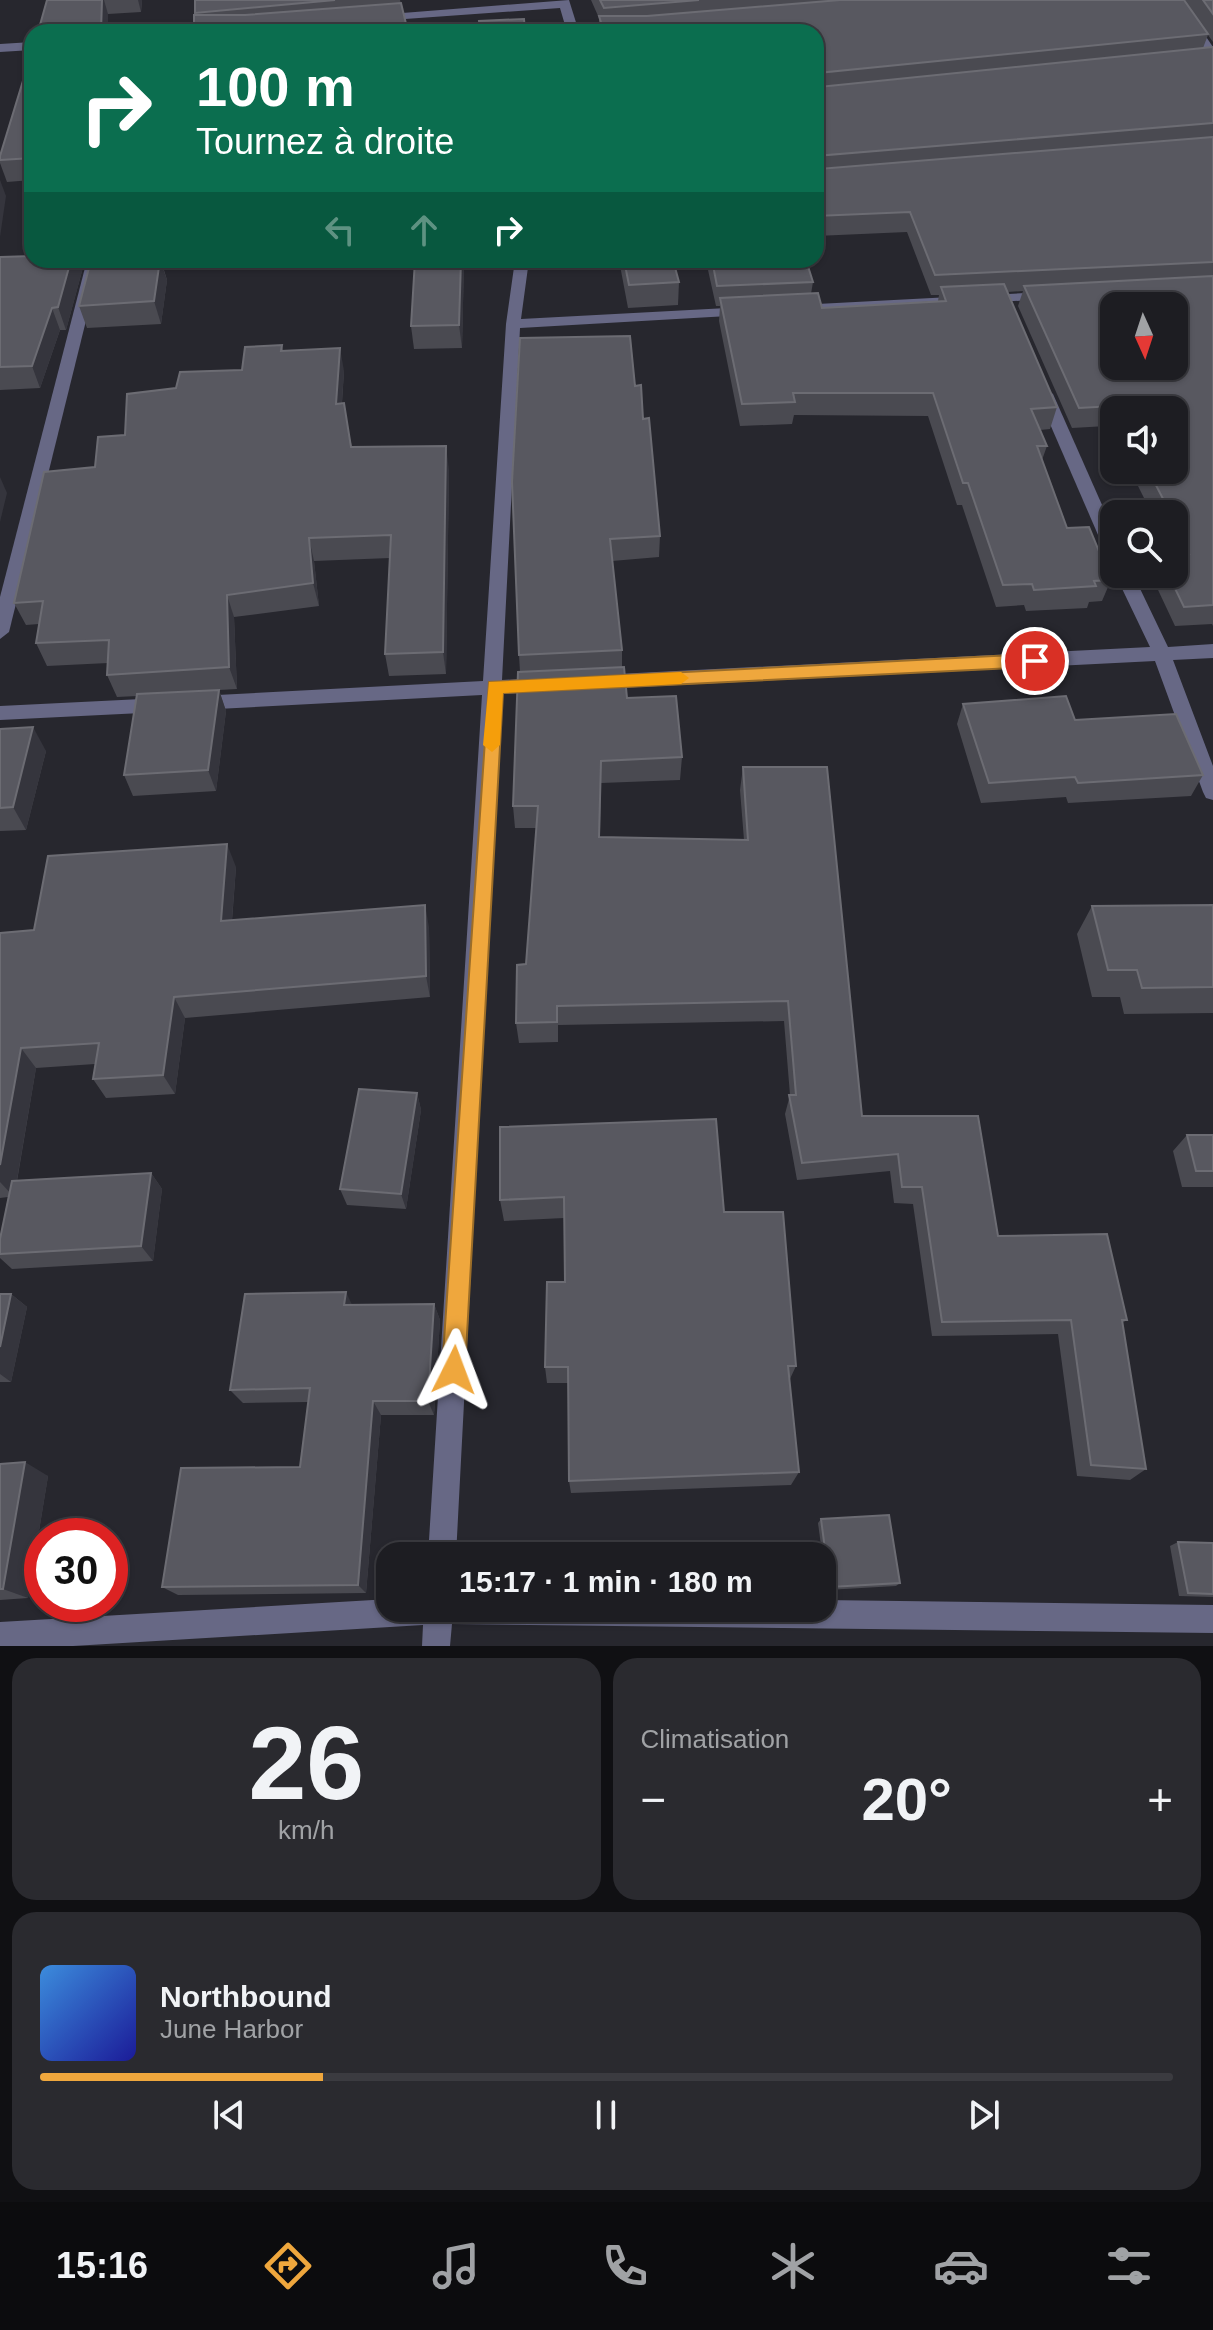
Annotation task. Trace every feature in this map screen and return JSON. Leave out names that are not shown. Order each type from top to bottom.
[{"type":"street","points":[[1175,0],[1213,56],[1197,60]]},
{"type":"street","points":[[361,20],[564,2],[571,24]]},
{"type":"street","points":[[0,48],[24,46]]},
{"type":"street","points":[[0,632],[92,268]]},
{"type":"street","points":[[443,1542],[495,687],[513,324],[521,268]]},
{"type":"street","points":[[783,309],[1008,305],[1064,295]]},
{"type":"street","points":[[513,324],[767,310]]},
{"type":"street","points":[[1041,384],[1100,519]]},
{"type":"street","points":[[1131,588],[1162,654],[1213,792]]},
{"type":"street","points":[[0,713],[1213,651]]},
{"type":"street","points":[[0,1636],[376,1613]]},
{"type":"street","points":[[836,1614],[1213,1619]]},
{"type":"street","points":[[436,1646],[438,1622]]},
{"type":"building","points":[[47,0],[102,0],[101,24],[40,24]]},
{"type":"building","points":[[195,0],[335,0],[195,13]]},
{"type":"building","points":[[600,0],[699,0],[604,8]]},
{"type":"building","points":[[840,0],[1184,0],[1208,34],[824,72],[824,24],[602,24],[599,16],[647,16]]},
{"type":"building","points":[[1203,0],[1213,0],[1213,14]]},
{"type":"building","points":[[401,3],[406,24],[194,24],[194,15],[245,15]]},
{"type":"building","points":[[524,19],[524,24],[479,24],[479,21]]},
{"type":"building","points":[[1213,47],[1213,123],[824,155],[824,86]]},
{"type":"building","points":[[24,78],[24,158],[0,160]]},
{"type":"building","points":[[1213,137],[1213,262],[935,275],[910,212],[824,216],[824,169]]},
{"type":"building","points":[[24,256],[24,268],[69,268],[58,307],[52,308],[32,366],[0,367],[0,257]]},
{"type":"building","points":[[89,268],[159,268],[154,301],[79,306]]},
{"type":"building","points":[[415,268],[461,268],[459,325],[411,326]]},
{"type":"building","points":[[626,268],[675,268],[679,282],[629,285]]},
{"type":"building","points":[[714,268],[809,268],[813,282],[717,286]]},
{"type":"building","points":[[1213,276],[1213,605],[1184,607],[1175,588],[1188,588],[1188,500],[1164,500],[1155,484],[1188,484],[1188,396],[1100,396],[1100,407],[1079,408],[1024,286]]},
{"type":"building","points":[[1004,284],[1057,407],[1031,409],[1047,446],[1037,446],[1067,528],[1089,527],[1100,554],[1100,581],[1094,581],[1096,586],[1034,590],[1032,584],[1003,585],[968,483],[963,483],[933,393],[793,393],[795,402],[742,404],[720,298],[818,293],[822,308],[946,301],[941,287]]},
{"type":"building","points":[[630,336],[635,386],[641,385],[643,419],[649,418],[660,536],[610,539],[622,650],[519,655],[512,482],[520,338]]},
{"type":"building","points":[[282,345],[281,351],[340,348],[336,404],[344,403],[351,447],[446,446],[443,652],[385,654],[391,535],[309,538],[313,583],[227,595],[229,667],[107,675],[109,640],[36,643],[43,601],[14,603],[44,472],[95,467],[98,437],[125,435],[127,394],[176,388],[180,372],[242,370],[245,347]]},
{"type":"building","points":[[624,667],[627,698],[676,696],[682,757],[601,761],[599,837],[748,840],[743,767],[827,767],[862,1116],[978,1116],[998,1236],[1107,1234],[1127,1320],[1122,1320],[1146,1469],[1091,1465],[1071,1320],[942,1322],[922,1187],[902,1187],[898,1154],[802,1163],[789,1095],[796,1095],[788,1001],[557,1006],[557,1022],[516,1023],[517,965],[526,964],[538,806],[513,806],[518,672]]},
{"type":"building","points":[[219,690],[208,770],[124,775],[137,694]]},
{"type":"building","points":[[1066,696],[1075,720],[1176,714],[1203,775],[1078,783],[1075,777],[989,783],[963,704]]},
{"type":"building","points":[[33,727],[13,807],[0,808],[0,729]]},
{"type":"building","points":[[227,844],[221,921],[425,905],[426,976],[174,997],[163,1075],[93,1079],[99,1043],[21,1048],[0,1165],[0,933],[34,930],[48,856]]},
{"type":"building","points":[[1213,905],[1213,987],[1142,988],[1137,970],[1108,970],[1092,906]]},
{"type":"building","points":[[359,1089],[417,1093],[401,1194],[340,1189]]},
{"type":"building","points":[[716,1119],[724,1212],[783,1212],[796,1366],[788,1366],[799,1472],[569,1481],[568,1367],[545,1367],[547,1282],[565,1282],[564,1197],[500,1200],[500,1127]]},
{"type":"building","points":[[1187,1135],[1213,1135],[1213,1171],[1196,1171]]},
{"type":"building","points":[[151,1173],[141,1246],[0,1254],[0,1239],[12,1181]]},
{"type":"building","points":[[346,1292],[344,1305],[434,1304],[428,1401],[373,1401],[358,1585],[162,1587],[181,1468],[300,1467],[310,1388],[230,1390],[245,1294]]},
{"type":"building","points":[[0,1294],[11,1294],[0,1347]]},
{"type":"building","points":[[25,1462],[3,1589],[0,1589],[0,1464]]},
{"type":"building","points":[[889,1515],[900,1583],[836,1587],[836,1542],[824,1542],[821,1519]]},
{"type":"building","points":[[1178,1542],[1213,1543],[1213,1594],[1188,1593]]},
{"type":"slow traffic","points":[[492,745],[495,687],[681,678]]},
{"type":"route","points":[[454,1370],[495,687],[1035,661]]}]
